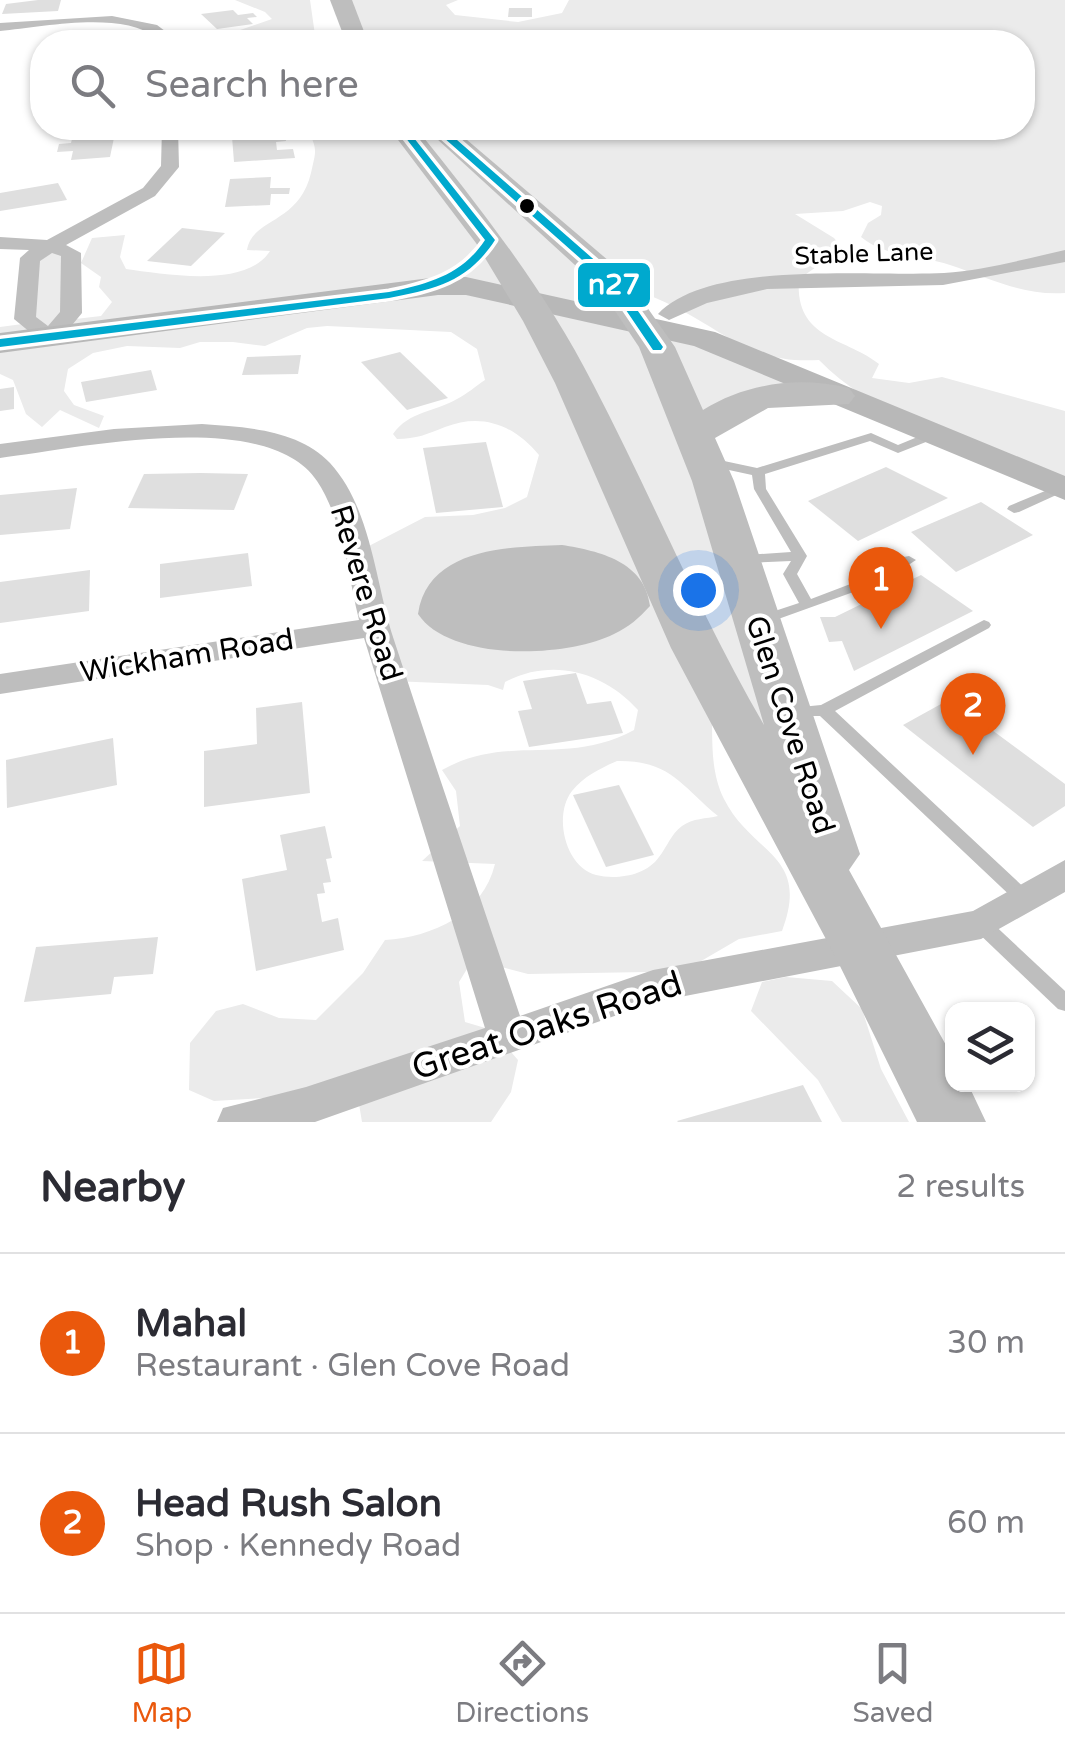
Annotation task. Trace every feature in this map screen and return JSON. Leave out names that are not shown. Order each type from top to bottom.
[{"type":"main road","points":[[341,0],[353,30]]},
{"type":"main road","name":"Glen Cove Road","points":[[411,140],[490,240],[574,383],[695,648],[860,946],[952,1122]]},
{"type":"main road","name":"Glen Cove Road","points":[[452,140],[611,280],[655,328],[757,621],[805,711],[860,946]]},
{"type":"main road","points":[[699,448],[736,404],[756,397],[836,396]]},
{"type":"street","points":[[0,27],[138,21],[159,30]]},
{"type":"street","points":[[50,337],[25,318],[30,258],[124,207],[163,179],[173,153],[171,140]]},
{"type":"street","points":[[426,287],[476,264],[490,240]]},
{"type":"street","points":[[0,243],[50,246],[71,253],[71,314],[50,337]]},
{"type":"street","name":"Stable Lane","points":[[655,328],[688,301],[722,289],[949,278],[1065,256]]},
{"type":"street","points":[[0,343],[389,295],[426,287],[458,286],[531,309]]},
{"type":"street","points":[[389,295],[531,309],[704,339],[1064,488]]},
{"type":"street","points":[[655,328],[790,375]]},
{"type":"street","name":"Revere Road","points":[[0,451],[175,432],[232,433],[280,443],[306,456],[330,478],[341,501],[375,627],[507,1036]]},
{"type":"street","name":"Wickham Road","points":[[0,684],[375,627]]},
{"type":"street","name":"Great Oaks Road","points":[[238,1122],[303,1114],[507,1036],[653,986],[981,924],[1065,874]]},
{"type":"lane","points":[[699,448],[758,472],[871,437],[898,449],[932,435]]},
{"type":"lane","points":[[758,472],[760,489],[800,556]]},
{"type":"lane","points":[[1014,509],[1064,488]]},
{"type":"lane","points":[[737,559],[800,556]]},
{"type":"lane","points":[[800,556],[790,574],[807,605]]},
{"type":"lane","points":[[757,621],[879,578],[909,560]]},
{"type":"lane","points":[[984,625],[805,711],[1026,899]]},
{"type":"lane","points":[[981,924],[1065,1003]]},
{"type":"shaded area","points":[[235,0],[310,0],[314,30],[240,30],[272,19],[265,12]]},
{"type":"shaded area","points":[[341,0],[458,0],[446,5],[455,15],[518,22],[562,13],[569,0],[1065,0],[1065,293],[1020,289],[871,244],[861,237],[868,223],[881,215],[882,206],[870,202],[843,211],[795,214],[834,238],[844,250],[843,258],[819,265],[799,279],[800,299],[814,326],[879,364],[872,378],[909,383],[942,377],[1065,411],[1065,478],[903,418],[844,382],[819,360],[758,352],[666,302],[614,282],[652,325],[704,339],[806,393],[694,436],[861,946],[711,699],[714,762],[724,799],[736,818],[784,870],[789,886],[789,906],[782,931],[739,939],[696,964],[648,972],[528,974],[490,964],[467,969],[459,982],[465,1022],[492,1030],[518,1060],[511,1092],[491,1122],[362,1122],[359,1104],[280,1097],[214,1101],[189,1090],[190,1043],[216,1011],[243,1004],[279,1018],[316,1020],[363,973],[385,940],[438,928],[480,897],[495,864],[422,861],[460,826],[456,791],[442,770],[490,753],[584,747],[634,730],[638,710],[609,686],[576,672],[541,670],[523,674],[505,682],[503,690],[488,685],[392,681],[365,548],[425,517],[473,515],[505,508],[527,497],[539,455],[509,429],[485,422],[459,423],[410,438],[397,439],[393,434],[414,416],[457,399],[485,380],[477,349],[451,332],[327,326],[307,328],[265,346],[200,342],[180,348],[127,346],[93,353],[68,369],[64,391],[74,405],[104,416],[99,428],[60,410],[42,427],[26,414],[13,380],[0,374],[0,327],[30,323],[30,258],[50,246],[71,253],[67,320],[101,316],[112,302],[99,287],[101,277],[81,263],[92,238],[125,235],[120,257],[126,269],[203,276],[243,271],[270,251],[247,250],[257,232],[287,211],[305,190],[315,150],[313,141],[1035,140],[1035,30],[352,30]],"holes":[[[617,761],[650,765],[674,777],[718,816],[682,826],[653,863],[639,872],[612,877],[585,870],[576,862],[565,839],[563,813],[572,791],[587,777]]]},
{"type":"shaded area","points":[[562,545],[605,555],[630,569],[646,591],[650,606],[614,634],[568,648],[539,651],[481,648],[455,641],[434,630],[418,614],[425,592],[437,575],[454,563],[496,550]]},
{"type":"shaded area","points":[[786,977],[832,981],[862,1009],[881,1069],[909,1122],[842,1122],[818,1080],[751,1011],[762,982]]},
{"type":"building","points":[[61,0],[58,11],[2,14],[6,4]]},
{"type":"building","points":[[509,8],[532,8],[532,17],[508,17]]},
{"type":"building","points":[[233,10],[238,15],[253,13],[257,17],[247,18],[253,24],[217,29],[201,14]]},
{"type":"building","points":[[114,140],[110,157],[71,160],[73,151],[57,152],[59,144]]},
{"type":"building","points":[[232,140],[286,140],[276,142],[277,150],[293,149],[295,158],[234,162]]},
{"type":"building","points":[[271,177],[270,188],[290,188],[289,194],[271,194],[270,205],[225,207],[230,179]]},
{"type":"building","points":[[58,183],[67,200],[0,211],[0,193]]},
{"type":"building","points":[[182,228],[225,233],[191,266],[147,261]]},
{"type":"building","points":[[400,352],[448,398],[407,410],[361,362]]},
{"type":"building","points":[[301,355],[298,374],[242,375],[247,357]]},
{"type":"building","points":[[151,370],[157,390],[86,402],[81,382]]},
{"type":"building","points":[[14,387],[14,409],[0,411],[0,389]]},
{"type":"building","points":[[486,442],[503,507],[436,513],[423,448]]},
{"type":"building","points":[[886,467],[948,498],[858,541],[808,501]]},
{"type":"building","points":[[144,474],[248,474],[234,510],[128,508]]},
{"type":"building","points":[[77,488],[70,529],[0,535],[0,495]]},
{"type":"building","points":[[981,502],[1033,535],[956,572],[911,532]]},
{"type":"building","points":[[248,553],[252,586],[160,598],[160,564]]},
{"type":"building","points":[[90,570],[89,611],[0,623],[0,582]]},
{"type":"building","points":[[921,575],[973,611],[854,671],[842,641],[829,642],[820,617],[835,617]]},
{"type":"building","points":[[576,673],[587,704],[611,701],[623,733],[529,747],[518,711],[532,709],[523,681]]},
{"type":"building","points":[[950,699],[1065,784],[1065,806],[1033,827],[903,725]]},
{"type":"building","points":[[302,702],[310,793],[204,807],[204,751],[257,744],[256,708]]},
{"type":"building","points":[[113,738],[117,785],[7,808],[6,760]]},
{"type":"building","points":[[619,785],[654,855],[606,867],[573,795]]},
{"type":"building","points":[[325,826],[332,858],[326,859],[331,882],[323,883],[325,893],[317,894],[322,922],[338,918],[344,950],[256,971],[242,879],[287,870],[280,835]]},
{"type":"building","points":[[158,937],[153,974],[114,977],[111,994],[24,1002],[36,947]]},
{"type":"building","points":[[803,1085],[822,1122],[677,1121]]},
{"type":"transit line","name":"n27","points":[[0,343],[389,295],[447,280],[471,264],[490,240],[411,140]]},
{"type":"transit line","name":"n27","points":[[452,140],[611,280],[657,347]]},
{"type":"place","name":"Mahal","points":[[881,629]]},
{"type":"place","name":"Head Rush Salon","points":[[973,755]]}]
